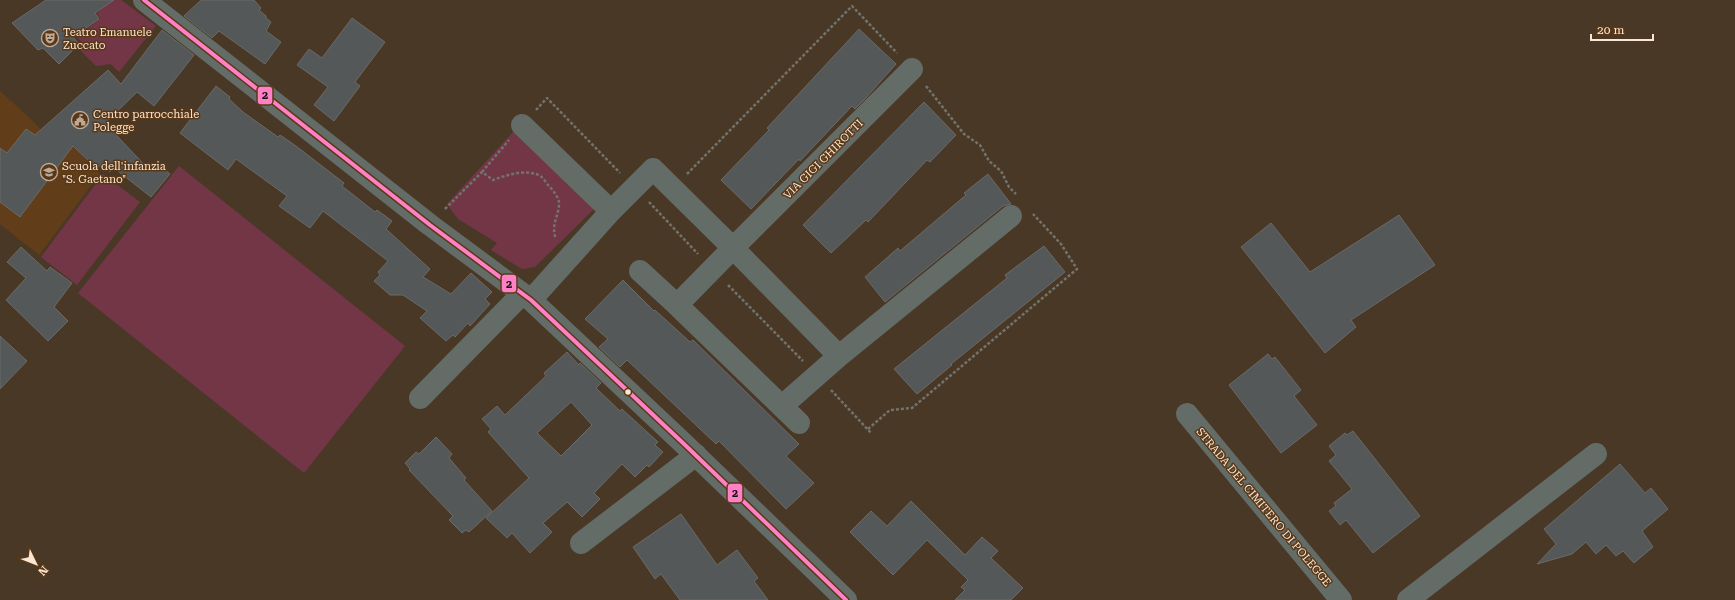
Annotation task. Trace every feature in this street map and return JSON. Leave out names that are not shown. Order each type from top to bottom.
[{"type":"street","points":[[144,0],[430,225],[527,297],[696,455],[846,600]]},
{"type":"street","name":"VIA GIGI GHIROTTI","points":[[677,305],[912,69]]},
{"type":"street","points":[[522,125],[611,211]]},
{"type":"street","points":[[420,398],[570,257],[611,211],[653,169],[839,356]]},
{"type":"street","points":[[782,406],[839,356],[1018,210]]},
{"type":"street","points":[[640,271],[799,423]]},
{"type":"street","name":"STRADA DEL CIMITERO DI POLEGGE","points":[[1187,414],[1341,600]]},
{"type":"street","points":[[1408,600],[1596,454]]},
{"type":"street","points":[[580,543],[696,455]]},
{"type":"path","points":[[673,189],[852,6],[912,69],[964,134],[980,145],[989,161],[1001,171],[1018,210],[1037,219],[1061,244],[1077,269],[912,408],[890,410],[868,429]]},
{"type":"path","points":[[430,225],[482,172],[522,125]]},
{"type":"path","points":[[482,172],[493,180],[510,174],[527,172],[540,175],[559,202],[555,220],[554,235],[558,243],[570,257]]},
{"type":"shaded area","points":[[112,0],[121,0],[156,26],[119,72],[111,64],[96,66],[78,48],[82,42],[76,37],[100,19],[97,13]]},
{"type":"shaded area","name":"Scuola dell'infanzia \"S. Gaetano\"","points":[[0,91],[42,131],[51,125],[100,174],[39,255],[0,224]]},
{"type":"shaded area","points":[[514,131],[594,209],[535,267],[522,269],[491,250],[497,243],[458,219],[447,204]]},
{"type":"shaded area","points":[[179,166],[405,346],[304,473],[78,293]]},
{"type":"shaded area","points":[[103,174],[140,202],[77,285],[41,257]]},
{"type":"building","name":"Teatro Emanuele Zuccato","points":[[46,0],[114,0],[95,13],[99,19],[73,37],[79,44],[59,64],[43,48],[38,50],[12,23]]},
{"type":"building","points":[[201,0],[254,0],[261,8],[259,10],[271,22],[266,31],[281,42],[265,64],[219,31],[212,38],[184,16]]},
{"type":"building","points":[[352,18],[385,42],[355,82],[360,86],[334,121],[314,105],[328,87],[297,65],[309,49],[322,58]]},
{"type":"building","points":[[859,29],[896,64],[855,109],[852,106],[800,161],[799,159],[751,209],[721,180],[769,130],[767,128]]},
{"type":"building","points":[[162,30],[194,55],[154,106],[137,92],[105,123],[151,172],[157,164],[170,174],[151,197],[114,168],[110,172],[101,164],[97,169],[73,146],[20,217],[0,202],[0,148],[7,153],[26,129],[35,135],[108,70],[121,84]]},
{"type":"building","points":[[216,86],[230,97],[229,99],[243,112],[278,137],[280,135],[296,146],[344,183],[342,186],[375,212],[377,210],[392,221],[386,229],[430,269],[423,277],[451,294],[471,273],[492,292],[485,299],[490,304],[470,326],[468,323],[455,337],[453,335],[446,341],[420,318],[427,311],[403,295],[390,295],[374,281],[380,275],[378,272],[388,261],[323,211],[310,228],[279,206],[287,196],[236,159],[228,170],[180,133]]},
{"type":"building","points":[[924,102],[956,135],[930,162],[927,160],[868,222],[866,220],[831,253],[803,225]]},
{"type":"building","points":[[988,174],[1011,204],[1003,206],[885,302],[865,277],[898,248],[900,251],[966,195],[964,193]]},
{"type":"building","points":[[1399,215],[1435,265],[1351,320],[1356,327],[1325,353],[1241,247],[1271,223],[1310,272]]},
{"type":"building","points":[[1044,246],[1065,272],[951,364],[952,365],[917,394],[894,369],[1007,278],[1005,275]]},
{"type":"building","points":[[21,247],[47,271],[50,267],[72,283],[54,307],[68,321],[48,341],[6,300],[26,278],[7,262]]},
{"type":"building","points":[[623,280],[654,311],[655,310],[690,342],[693,340],[799,444],[786,456],[814,483],[786,509],[719,441],[716,444],[627,360],[620,367],[599,347],[608,339],[585,319]]},
{"type":"building","points":[[0,336],[27,361],[0,389]]},
{"type":"building","points":[[567,352],[579,365],[580,363],[601,383],[596,388],[620,411],[622,409],[658,442],[655,445],[663,452],[649,467],[647,465],[635,477],[622,464],[594,493],[600,499],[582,517],[567,502],[543,523],[552,532],[530,553],[512,533],[507,538],[486,518],[529,478],[488,432],[491,429],[482,419],[497,406],[505,415],[546,376],[544,373]],"holes":[[[571,402],[592,425],[561,456],[537,433]]]},
{"type":"building","points":[[1268,354],[1272,359],[1275,357],[1301,390],[1294,396],[1317,425],[1281,453],[1229,385]]},
{"type":"building","points":[[1353,431],[1420,516],[1373,553],[1346,520],[1340,525],[1329,511],[1336,506],[1334,503],[1352,489],[1329,461],[1336,455],[1329,446],[1345,433],[1347,435]]},
{"type":"building","points":[[436,437],[452,454],[449,458],[466,478],[464,480],[492,511],[469,532],[466,530],[462,533],[449,520],[453,516],[409,470],[410,469],[405,463],[416,452],[419,454]]},
{"type":"building","points":[[1620,464],[1645,493],[1651,488],[1668,509],[1642,531],[1653,547],[1634,563],[1623,551],[1616,556],[1606,545],[1596,554],[1586,542],[1572,554],[1537,564],[1556,544],[1544,529]]},
{"type":"building","points":[[911,501],[965,555],[982,537],[998,551],[991,558],[1023,588],[1011,600],[955,600],[965,590],[961,587],[968,580],[927,540],[893,575],[850,532],[871,511],[887,526]]},
{"type":"building","points":[[681,514],[717,565],[737,550],[758,578],[754,581],[768,600],[680,600],[661,574],[655,579],[633,547]]},
{"type":"transit line","name":"2","points":[[144,0],[430,225],[531,300],[683,443],[846,600]]},
{"type":"place","name":"Teatro Emanuele Zuccato","points":[[50,38]]},
{"type":"place","name":"Centro parrocchiale Polegge","points":[[80,120]]},
{"type":"place","name":"Scuola dell'infanzia \"S. Gaetano\"","points":[[49,172]]}]
